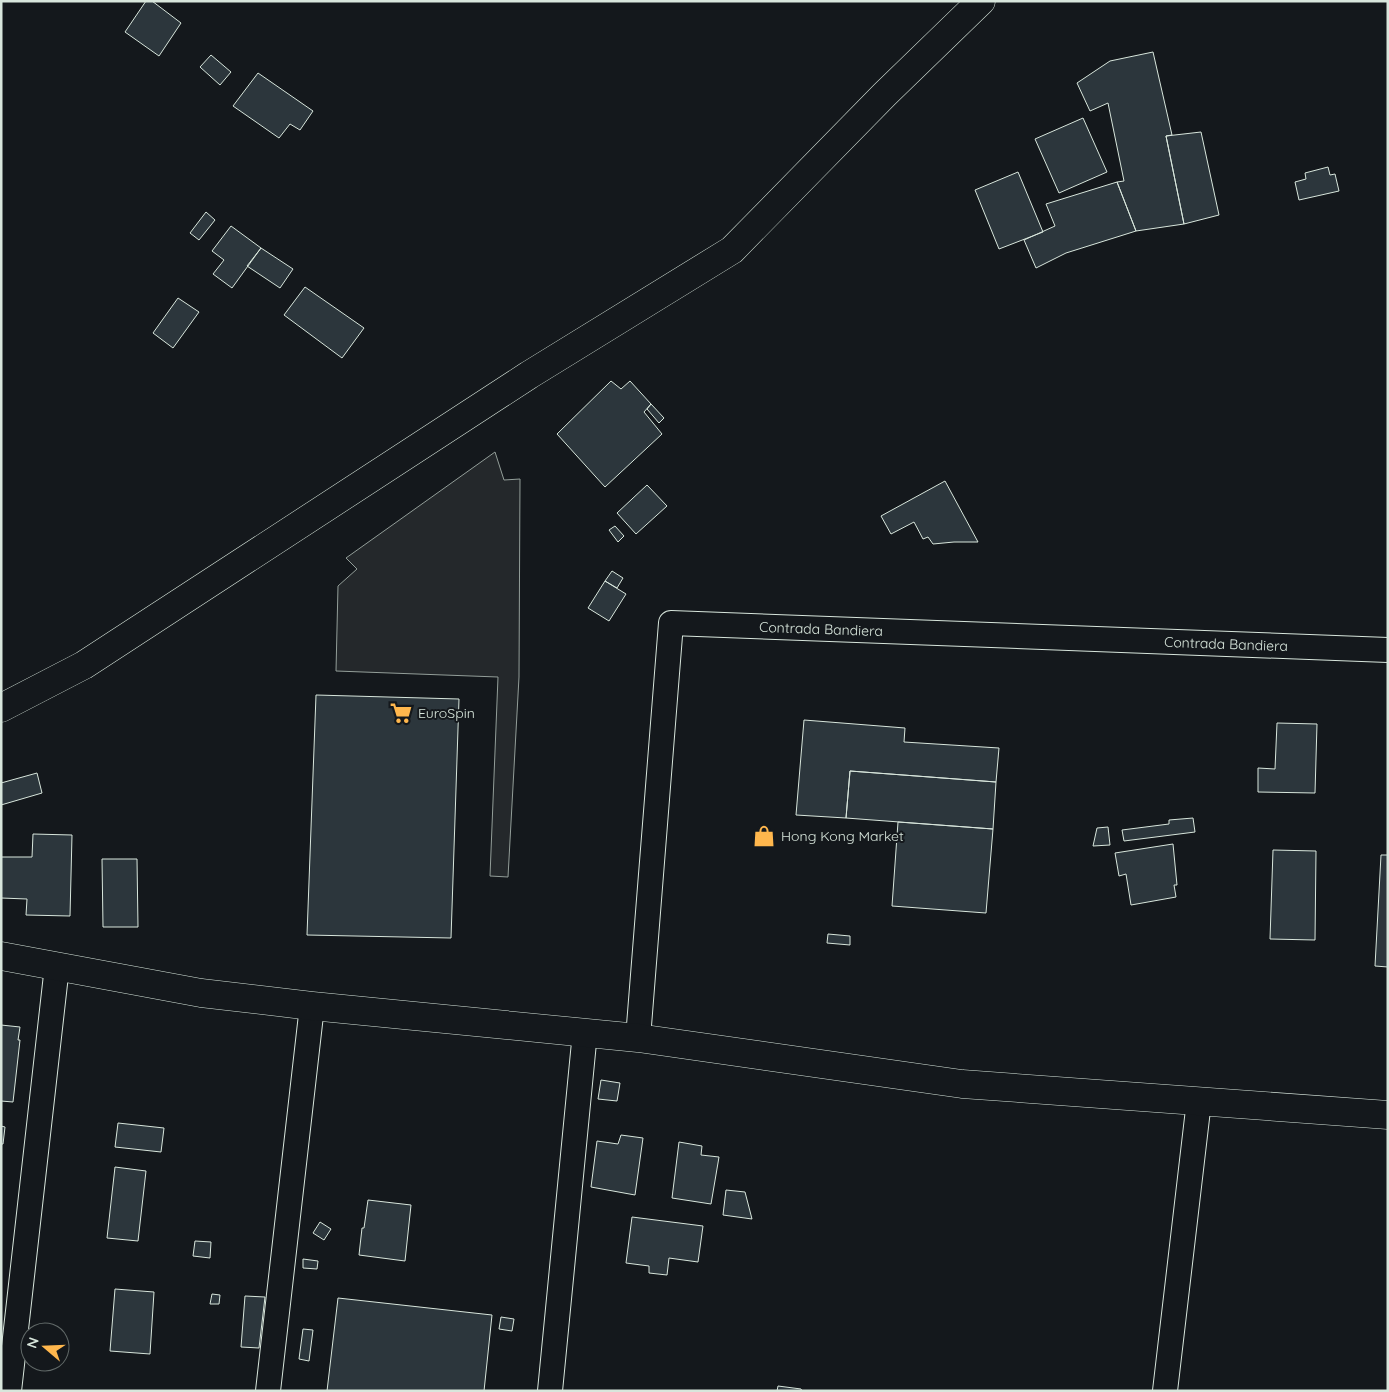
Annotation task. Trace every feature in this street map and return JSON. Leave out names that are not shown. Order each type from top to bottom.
[{"type":"street","points":[[1,708],[84,664],[529,375],[732,250],[885,94],[981,1]]},
{"type":"street","name":"Contrada Bandiera","points":[[638,1038],[671,623],[1388,650]]},
{"type":"street","points":[[1,956],[201,993],[312,1006],[638,1038],[962,1084],[1388,1115]]},
{"type":"street","points":[[9,1391],[57,966]]},
{"type":"street","points":[[268,1391],[312,1006]]},
{"type":"street","points":[[550,1391],[585,1032]]},
{"type":"street","points":[[1165,1391],[1199,1101]]},
{"type":"shaded area","points":[[495,452],[504,480],[520,479],[519,677],[508,877],[490,876],[498,677],[336,671],[338,586],[357,569],[346,558]]},
{"type":"building","points":[[146,1],[152,1],[181,23],[159,56],[125,32]]},
{"type":"building","points":[[1153,52],[1172,135],[1166,136],[1184,224],[1136,231],[1117,182],[1124,181],[1108,103],[1090,111],[1077,83],[1110,61]]},
{"type":"building","points":[[211,55],[231,72],[220,85],[200,67]]},
{"type":"building","points":[[258,73],[313,111],[300,130],[290,124],[279,138],[233,106]]},
{"type":"building","points":[[1083,118],[1107,172],[1059,193],[1035,139]]},
{"type":"building","points":[[1201,132],[1219,215],[1184,224],[1166,136]]},
{"type":"building","points":[[1328,167],[1330,175],[1335,174],[1339,191],[1299,200],[1295,182],[1306,179],[1305,173]]},
{"type":"building","points":[[1018,172],[1043,232],[999,249],[975,190]]},
{"type":"building","points":[[1117,182],[1136,231],[1066,253],[1036,268],[1024,240],[1055,226],[1046,204]]},
{"type":"building","points":[[206,212],[215,220],[199,240],[190,233]]},
{"type":"building","points":[[231,226],[261,248],[232,288],[213,274],[224,260],[212,251]]},
{"type":"building","points":[[261,248],[293,269],[280,288],[247,266]]},
{"type":"building","points":[[305,287],[364,328],[342,358],[284,315]]},
{"type":"building","points":[[178,298],[199,312],[173,348],[153,333]]},
{"type":"building","points":[[611,381],[621,389],[630,381],[651,404],[644,412],[662,434],[605,487],[557,434]]},
{"type":"building","points":[[651,404],[664,418],[659,423],[647,409]]},
{"type":"building","points":[[945,481],[978,542],[933,544],[928,537],[923,539],[914,522],[891,534],[881,516]]},
{"type":"building","points":[[647,485],[667,506],[636,534],[617,513]]},
{"type":"building","points":[[615,526],[624,536],[618,542],[609,530]]},
{"type":"building","points":[[612,571],[623,578],[617,588],[605,581]]},
{"type":"building","points":[[605,581],[626,594],[609,621],[588,608]]},
{"type":"building","points":[[316,695],[459,699],[451,938],[307,935]]},
{"type":"building","points":[[804,720],[905,728],[904,742],[999,748],[996,782],[850,771],[846,818],[796,815]]},
{"type":"building","points":[[1277,723],[1317,724],[1315,793],[1258,792],[1258,768],[1275,769]]},
{"type":"building","points":[[850,771],[996,782],[993,829],[846,818]]},
{"type":"building","points":[[37,773],[42,793],[1,805],[1,783]]},
{"type":"building","points":[[1193,818],[1195,832],[1124,841],[1122,830],[1169,824],[1169,820]]},
{"type":"building","points":[[898,822],[993,829],[986,913],[892,906]]},
{"type":"building","points":[[1108,827],[1110,845],[1093,846],[1097,828]]},
{"type":"building","points":[[33,834],[72,835],[70,916],[26,915],[27,899],[1,898],[1,857],[32,857]]},
{"type":"building","points":[[1173,844],[1177,885],[1174,885],[1176,897],[1131,905],[1126,874],[1119,876],[1115,853]]},
{"type":"building","points":[[1273,850],[1316,851],[1315,940],[1270,939]]},
{"type":"building","points":[[1381,855],[1388,855],[1388,967],[1375,966]]},
{"type":"building","points":[[102,859],[137,859],[138,927],[103,927]]},
{"type":"building","points":[[828,934],[850,936],[850,945],[827,943]]},
{"type":"building","points":[[1,1025],[20,1027],[13,1102],[1,1101]]},
{"type":"building","points":[[601,1080],[620,1083],[617,1101],[598,1099]]},
{"type":"building","points":[[118,1123],[164,1128],[161,1152],[115,1147]]},
{"type":"building","points":[[1,1126],[5,1127],[3,1144],[1,1144]]},
{"type":"building","points":[[621,1135],[643,1138],[635,1195],[591,1187],[597,1141],[618,1144]]},
{"type":"building","points":[[679,1142],[702,1146],[701,1155],[719,1157],[711,1204],[672,1198]]},
{"type":"building","points":[[115,1167],[146,1171],[138,1241],[107,1238]]},
{"type":"building","points":[[726,1190],[745,1192],[752,1219],[723,1215]]},
{"type":"building","points":[[368,1200],[411,1205],[405,1261],[359,1255]]},
{"type":"building","points":[[632,1217],[703,1226],[698,1262],[669,1258],[667,1275],[649,1273],[649,1266],[626,1263]]},
{"type":"building","points":[[320,1222],[331,1229],[324,1240],[313,1233]]},
{"type":"building","points":[[195,1241],[211,1242],[210,1258],[193,1256]]},
{"type":"building","points":[[303,1259],[318,1261],[317,1269],[303,1268]]},
{"type":"building","points":[[115,1289],[154,1292],[150,1354],[110,1351]]},
{"type":"building","points":[[212,1294],[220,1295],[219,1304],[210,1304]]},
{"type":"building","points":[[245,1296],[265,1297],[259,1348],[241,1347]]},
{"type":"building","points":[[338,1298],[492,1315],[484,1391],[327,1391]]},
{"type":"building","points":[[501,1317],[514,1319],[512,1331],[499,1329]]},
{"type":"building","points":[[303,1329],[313,1330],[309,1361],[299,1359]]},
{"type":"building","points":[[778,1386],[801,1389],[802,1391],[777,1391]]},
{"type":"place","name":"EuroSpin","points":[[401,713]]},
{"type":"place","name":"Hong Kong Market","points":[[764,836]]}]
